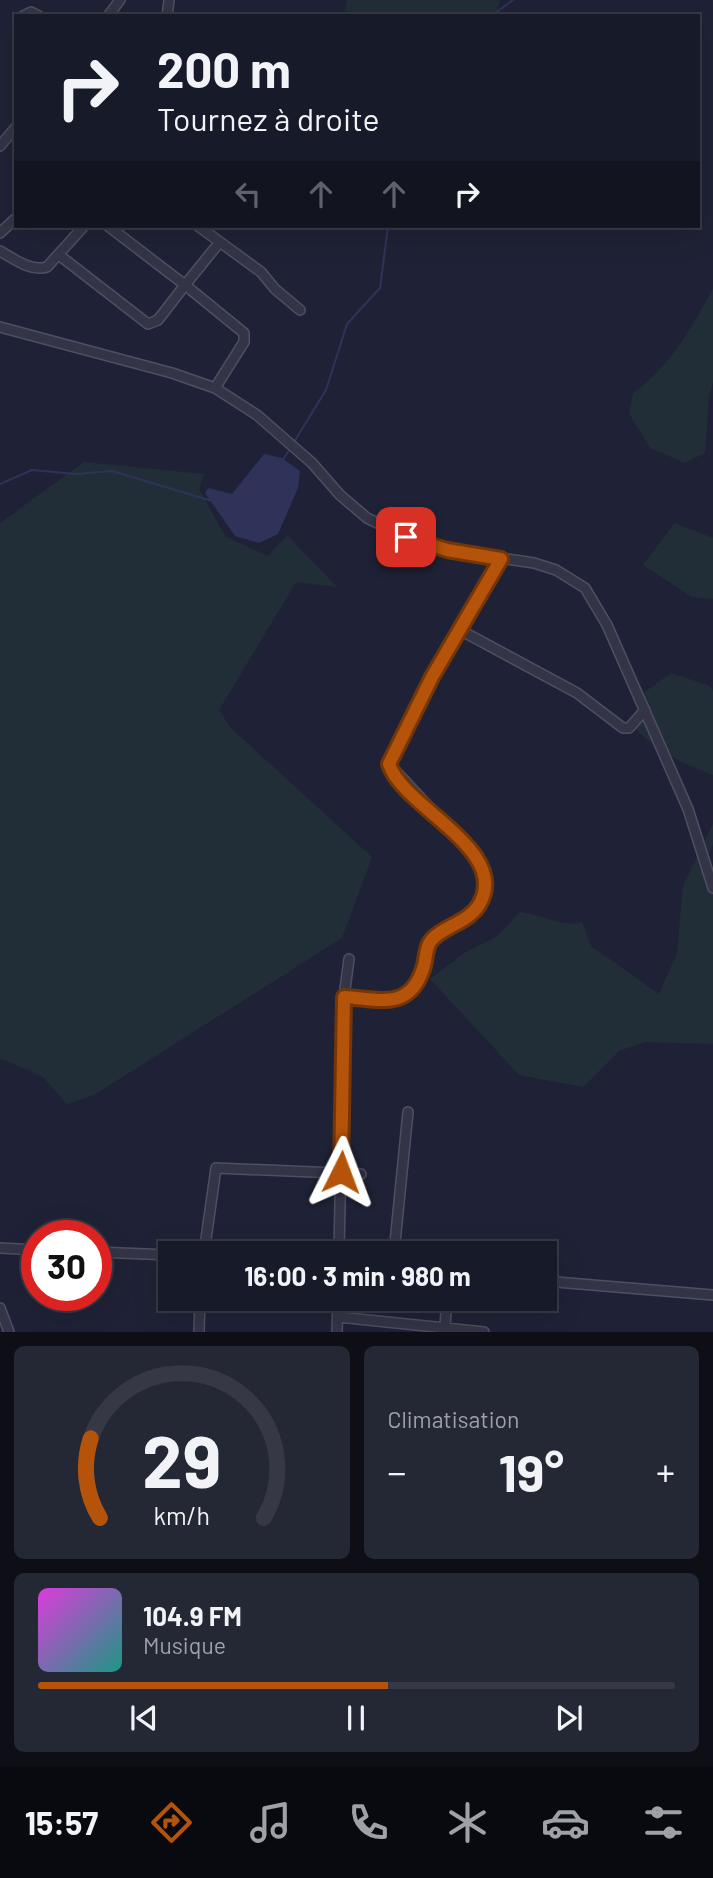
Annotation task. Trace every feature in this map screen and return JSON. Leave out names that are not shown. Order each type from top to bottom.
[{"type":"street","points":[[0,146],[4,135]]},
{"type":"street","points":[[0,233],[14,220]]},
{"type":"street","points":[[0,251],[40,269],[59,255],[82,228]]},
{"type":"street","points":[[110,228],[185,285],[246,337],[215,388]]},
{"type":"street","points":[[200,228],[261,272],[275,289],[300,310]]},
{"type":"street","points":[[59,255],[148,324],[158,320],[219,243]]},
{"type":"street","points":[[0,327],[172,373],[215,388],[257,415],[312,463],[340,495],[367,519],[406,537],[447,550],[556,570],[585,588],[599,609],[688,809],[713,888]]},
{"type":"street","points":[[344,997],[405,998],[422,972],[425,954],[433,937],[472,914],[484,893],[486,873],[478,859],[389,766],[427,688],[501,559]]},
{"type":"street","points":[[460,630],[577,693],[623,728],[629,728],[645,710]]},
{"type":"street","points":[[339,1241],[344,997],[349,959]]},
{"type":"street","points":[[395,1241],[408,1112]]},
{"type":"street","points":[[206,1241],[216,1168],[361,1174]]},
{"type":"street","points":[[0,1248],[21,1249]]},
{"type":"street","points":[[112,1253],[158,1255]]},
{"type":"street","points":[[557,1282],[713,1295]]},
{"type":"street","points":[[0,1308],[9,1332]]},
{"type":"street","points":[[199,1332],[200,1311]]},
{"type":"street","points":[[337,1332],[338,1311]]},
{"type":"street","points":[[445,1327],[446,1311]]},
{"type":"street","points":[[338,1317],[484,1332]]},
{"type":"shaded area","points":[[347,0],[500,0],[497,14],[347,14]]},
{"type":"shaded area","points":[[713,289],[713,381],[705,453],[685,463],[650,448],[629,413],[633,393],[669,359]]},
{"type":"shaded area","points":[[84,462],[204,474],[199,489],[225,536],[268,556],[287,535],[337,587],[296,582],[219,710],[231,728],[372,857],[342,938],[94,1095],[67,1104],[43,1077],[0,1058],[0,523]]},
{"type":"shaded area","points":[[675,523],[713,538],[713,599],[692,597],[643,565]]},
{"type":"shaded area","points":[[671,673],[710,686],[713,691],[713,775],[671,756],[652,744],[635,728],[642,694]]},
{"type":"shaded area","points":[[713,824],[713,844],[705,863],[713,888],[713,1044],[645,1042],[619,1051],[583,1087],[519,1075],[430,979],[467,951],[497,936],[520,912],[559,922],[582,922],[591,946],[659,994],[677,953],[683,885]]},
{"type":"water","points":[[264,454],[282,458],[300,471],[298,488],[278,534],[259,543],[235,536],[205,493],[208,488],[232,494]]},
{"type":"waterway","points":[[494,14],[513,0]]},
{"type":"waterway","points":[[294,442],[326,390],[347,324],[380,288],[388,228]]},
{"type":"waterway","points":[[283,460],[289,450]]},
{"type":"waterway","points":[[0,484],[32,470],[76,474],[112,471],[212,501]]},
{"type":"route","points":[[341,1172],[344,1130],[344,997],[397,1000],[405,998],[422,972],[425,954],[433,937],[456,926],[472,914],[479,905],[486,883],[486,873],[478,859],[389,764],[432,677],[501,559],[447,550],[406,537]]}]
